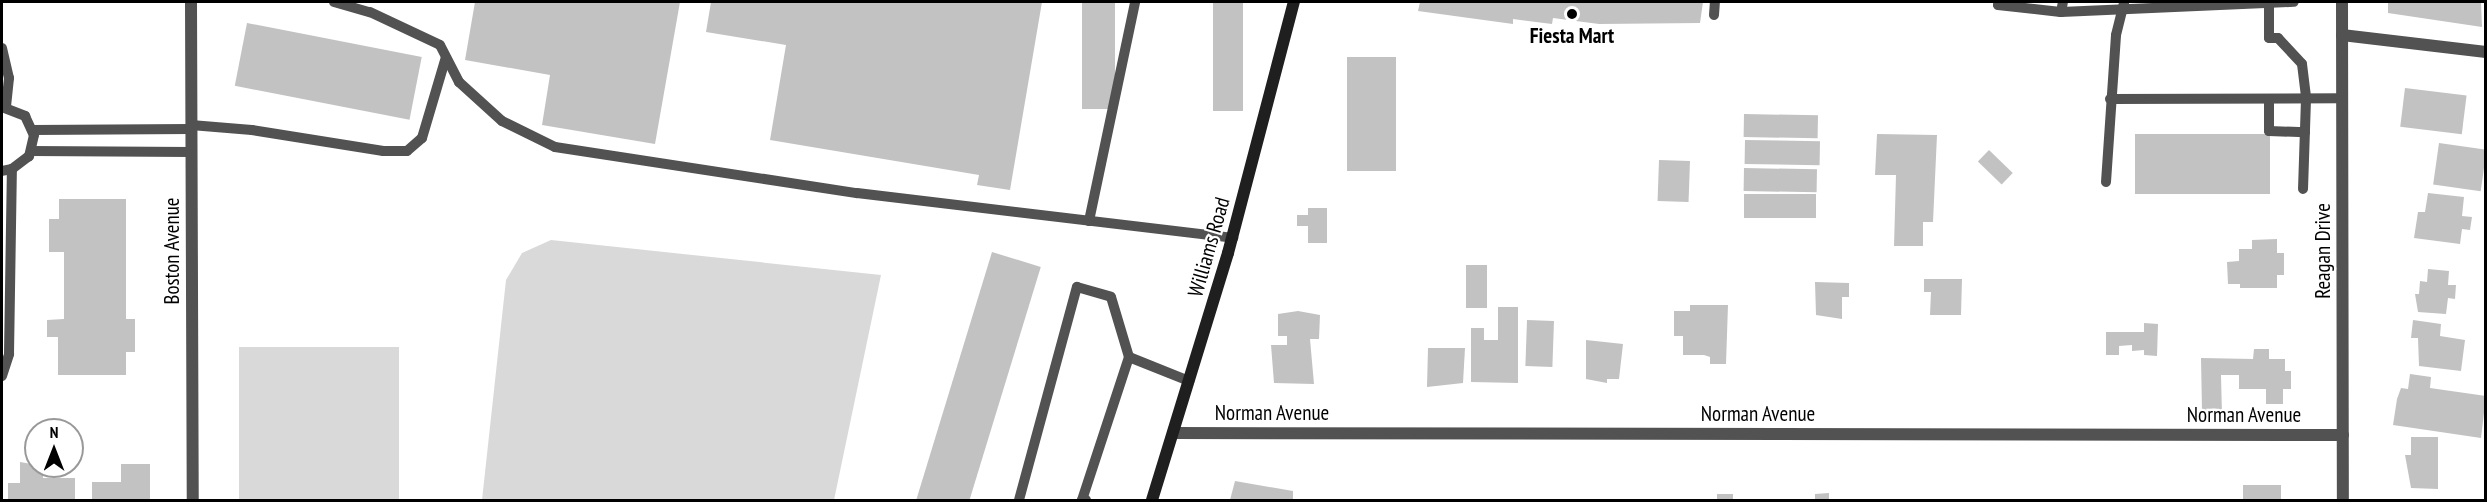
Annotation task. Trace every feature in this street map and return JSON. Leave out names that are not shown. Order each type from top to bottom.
[{"type":"street","name":"Boston Avenue","points":[[191,2],[193,501]]},
{"type":"street","name":"Williams Road","points":[[1152,501],[1233,238],[1294,2]]},
{"type":"street","name":"Reagan Drive","points":[[2342,2],[2343,501]]},
{"type":"street","points":[[2342,35],[2486,52]]},
{"type":"street","name":"Norman Avenue","points":[[1173,433],[2343,435]]},
{"type":"lane","points":[[333,2],[370,12],[440,45],[459,82],[502,121],[555,147],[857,194],[1233,238]]},
{"type":"lane","points":[[1089,221],[1135,2]]},
{"type":"lane","points":[[1714,15],[1715,2]]},
{"type":"lane","points":[[1999,2],[1998,5],[2062,7],[2295,2]]},
{"type":"lane","points":[[2269,2],[2269,38],[2278,38],[2302,64],[2306,99],[2303,189]]},
{"type":"lane","points":[[2106,182],[2110,99],[2123,5]]},
{"type":"lane","points":[[2,48],[9,78],[4,107],[25,116],[32,130],[31,151]]},
{"type":"lane","points":[[32,130],[191,127],[252,130],[383,151],[407,151],[422,138],[446,57]]},
{"type":"lane","points":[[2110,99],[2342,98]]},
{"type":"lane","points":[[2269,99],[2269,131],[2305,132]]},
{"type":"lane","points":[[2,376],[9,354],[7,170],[31,151],[191,152]]},
{"type":"lane","points":[[1019,501],[1077,287],[1111,297],[1129,357],[1084,500]]},
{"type":"lane","points":[[1129,357],[1189,381]]},
{"type":"shaded area","points":[[551,240],[881,275],[834,500],[482,500],[506,280],[522,253]]},
{"type":"shaded area","points":[[239,347],[399,347],[399,500],[239,500]]},
{"type":"building","points":[[475,2],[680,2],[655,144],[542,125],[550,75],[465,60]]},
{"type":"building","points":[[711,2],[1042,2],[1010,190],[977,185],[979,175],[770,140],[786,45],[706,32]]},
{"type":"building","points":[[1082,2],[1115,2],[1115,109],[1082,109]]},
{"type":"building","points":[[1213,2],[1243,2],[1243,111],[1213,111]]},
{"type":"building","name":"Fiesta Mart","points":[[1420,2],[1703,2],[1700,23],[1599,24],[1553,18],[1552,24],[1513,19],[1513,24],[1418,11]]},
{"type":"building","points":[[2388,2],[2481,2],[2482,27],[2388,13]]},
{"type":"building","points":[[247,23],[422,57],[410,120],[235,86]]},
{"type":"building","points":[[1347,57],[1396,57],[1396,171],[1347,171]]},
{"type":"building","points":[[2405,88],[2467,96],[2462,134],[2400,127]]},
{"type":"building","points":[[1744,114],[1818,115],[1818,138],[1744,137]]},
{"type":"building","points":[[1877,134],[1937,135],[1933,222],[1923,222],[1923,246],[1894,246],[1896,175],[1875,175]]},
{"type":"building","points":[[2135,134],[2270,134],[2270,194],[2135,194]]},
{"type":"building","points":[[1745,140],[1820,141],[1820,165],[1745,164]]},
{"type":"building","points":[[2439,143],[2486,150],[2481,191],[2433,185]]},
{"type":"building","points":[[1989,150],[2013,173],[2002,184],[1978,162]]},
{"type":"building","points":[[1659,160],[1690,161],[1689,202],[1658,201]]},
{"type":"building","points":[[1744,168],[1817,169],[1817,192],[1744,191]]},
{"type":"building","points":[[2428,193],[2464,197],[2462,216],[2472,217],[2470,230],[2462,229],[2460,244],[2414,238],[2418,212],[2425,212]]},
{"type":"building","points":[[1744,194],[1816,194],[1816,218],[1744,218]]},
{"type":"building","points":[[59,199],[126,199],[126,319],[135,319],[135,352],[126,352],[126,375],[58,375],[58,337],[47,337],[47,320],[64,319],[64,252],[49,252],[49,219],[59,219]]},
{"type":"building","points":[[1308,208],[1327,208],[1327,243],[1308,243],[1308,226],[1297,226],[1297,215],[1308,215]]},
{"type":"building","points":[[2277,239],[2277,253],[2284,253],[2284,275],[2277,275],[2277,288],[2240,288],[2240,284],[2228,284],[2227,262],[2239,261],[2239,249],[2252,249],[2252,240]]},
{"type":"building","points":[[992,252],[1041,267],[970,500],[916,500]]},
{"type":"building","points":[[1466,265],[1487,265],[1487,308],[1466,308]]},
{"type":"building","points":[[2428,269],[2449,271],[2448,285],[2456,285],[2455,299],[2448,298],[2446,314],[2418,312],[2415,294],[2419,294],[2420,281],[2427,282]]},
{"type":"building","points":[[1924,279],[1962,279],[1961,315],[1930,315],[1931,292],[1924,292]]},
{"type":"building","points":[[1815,282],[1849,283],[1849,297],[1842,297],[1842,319],[1816,315]]},
{"type":"building","points":[[1690,305],[1728,305],[1726,364],[1710,364],[1710,357],[1704,355],[1683,355],[1683,336],[1674,336],[1674,311],[1690,311]]},
{"type":"building","points":[[1498,307],[1518,307],[1518,383],[1471,382],[1471,328],[1484,328],[1484,340],[1498,340]]},
{"type":"building","points":[[1298,311],[1320,315],[1319,339],[1310,339],[1314,384],[1274,383],[1271,345],[1287,345],[1287,336],[1278,336],[1278,314]]},
{"type":"building","points":[[1527,320],[1554,321],[1552,367],[1525,366]]},
{"type":"building","points":[[2413,320],[2441,324],[2440,336],[2465,340],[2461,371],[2419,366],[2418,338],[2411,338]]},
{"type":"building","points":[[2144,323],[2158,324],[2157,356],[2144,355],[2144,350],[2132,351],[2132,345],[2119,346],[2119,355],[2106,355],[2106,332],[2144,332]]},
{"type":"building","points":[[1586,340],[1623,344],[1619,379],[1607,379],[1607,383],[1586,379]]},
{"type":"building","points":[[1428,348],[1465,348],[1463,383],[1427,387]]},
{"type":"building","points":[[2254,349],[2269,349],[2269,359],[2285,359],[2285,371],[2291,371],[2291,389],[2283,389],[2283,404],[2266,404],[2266,389],[2239,389],[2239,375],[2221,375],[2222,415],[2207,415],[2207,411],[2202,411],[2201,358],[2253,359]]},
{"type":"building","points":[[2410,374],[2431,377],[2430,388],[2486,396],[2481,438],[2393,425],[2397,399],[2401,388],[2408,389]]},
{"type":"building","points":[[2411,437],[2438,437],[2438,489],[2411,488],[2405,455],[2411,455]]},
{"type":"building","points":[[20,462],[24,463],[24,478],[75,478],[75,500],[8,500],[8,483],[20,483]]},
{"type":"building","points":[[121,464],[150,464],[150,500],[92,500],[92,482],[121,482]]},
{"type":"building","points":[[1235,481],[1293,491],[1293,500],[1230,500]]},
{"type":"building","points":[[2243,485],[2281,485],[2281,500],[2243,500]]},
{"type":"building","points":[[1829,493],[1829,500],[1815,500],[1815,494]]},
{"type":"building","points":[[1717,494],[1733,494],[1733,500],[1717,500]]},
{"type":"place","name":"Fiesta Mart","points":[[1572,14]]}]
